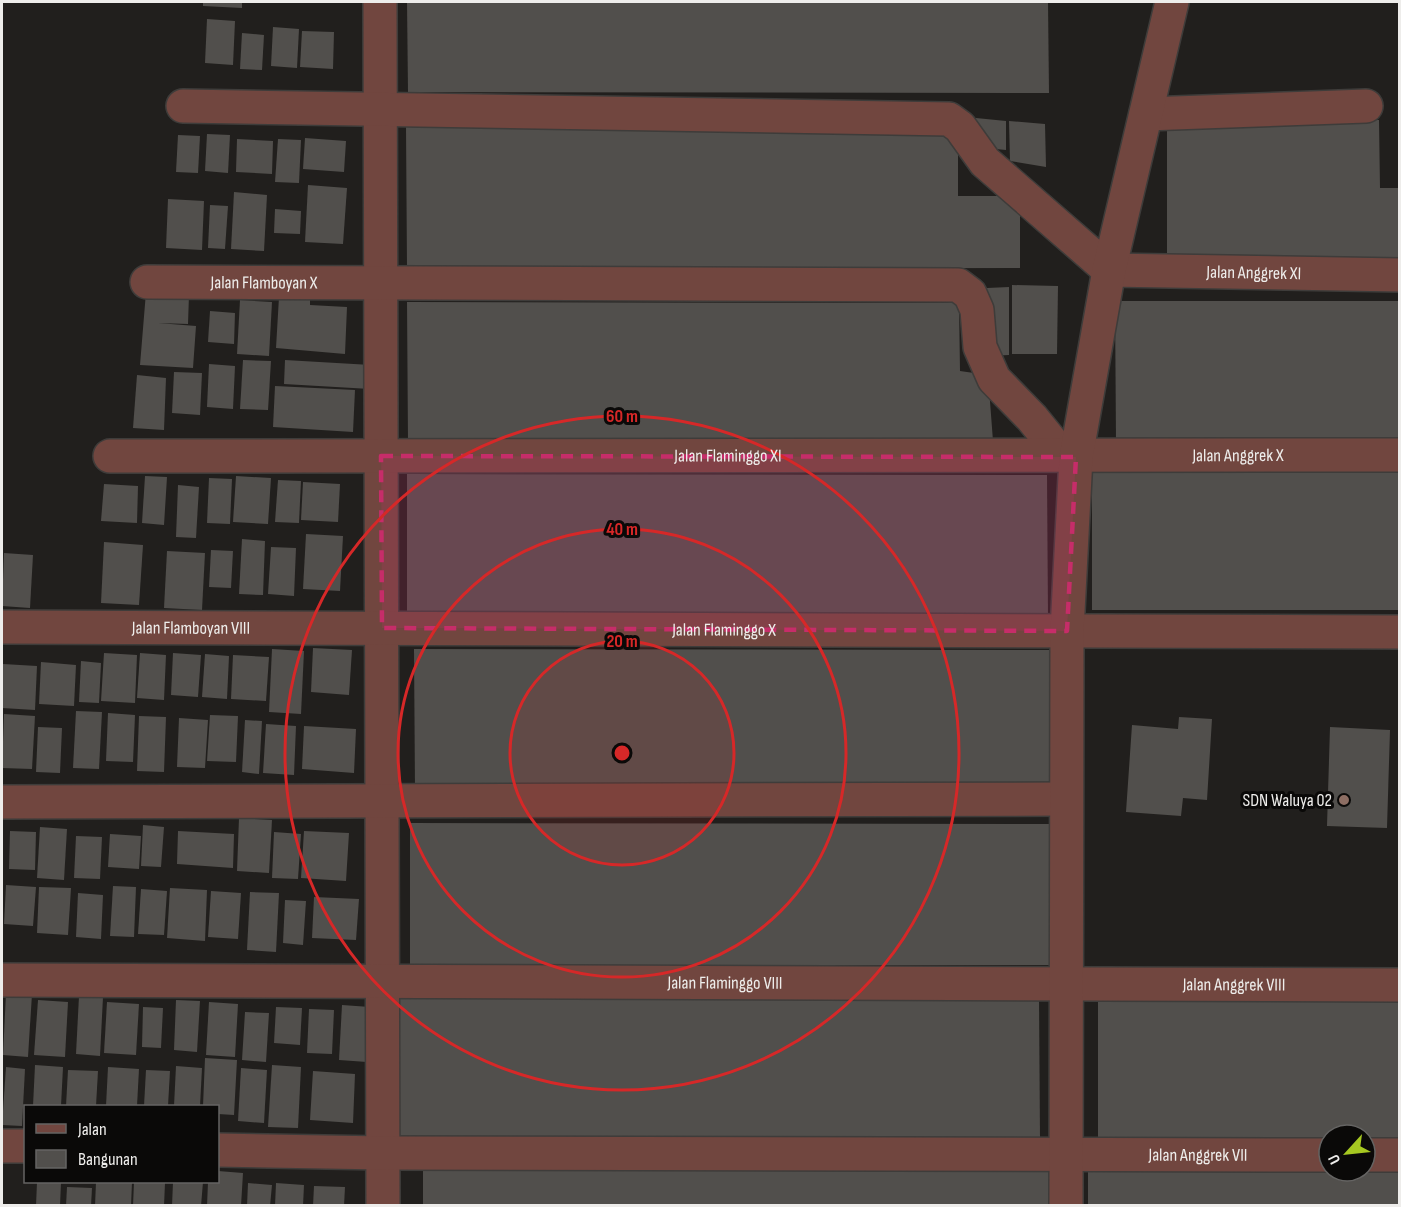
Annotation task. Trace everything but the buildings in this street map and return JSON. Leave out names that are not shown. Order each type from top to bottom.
[{"type":"street","points":[[380,2],[383,1206]]},
{"type":"street","points":[[1066,1206],[1069,456],[1109,270],[1172,2]]},
{"type":"street","points":[[183,106],[949,119],[960,127],[985,162],[1109,270]]},
{"type":"street","points":[[1146,114],[1366,106]]},
{"type":"street","name":"Jalan Anggrek XI","points":[[1109,270],[1400,275]]},
{"type":"street","name":"Jalan Flamboyan X","points":[[147,282],[958,285],[970,294],[977,310],[980,347],[994,379],[1069,456]]},
{"type":"street","name":"Jalan Anggrek X","points":[[1069,456],[1400,455]]},
{"type":"street","name":"Jalan Flaminggo XI","points":[[110,456],[1069,456]]},
{"type":"street","name":"Jalan Flamboyan VIII","points":[[2,627],[382,628]]},
{"type":"street","name":"Jalan Flaminggo X","points":[[382,628],[1400,632]]},
{"type":"street","points":[[2,802],[1066,799]]},
{"type":"street","name":"Jalan Flaminggo VIII","points":[[2,980],[1066,984]]},
{"type":"street","name":"Jalan Anggrek VIII","points":[[1066,984],[1400,985]]},
{"type":"street","points":[[2,1146],[24,1146]]},
{"type":"street","name":"Jalan Anggrek VII","points":[[219,1150],[383,1153],[1317,1155]]},
{"type":"street","points":[[1377,1155],[1400,1155]]},
{"type":"highlighted area","points":[[381,456],[1076,457],[1067,631],[382,628]]},
{"type":"place","name":"SDN Waluya 02","points":[[1344,800]]}]
